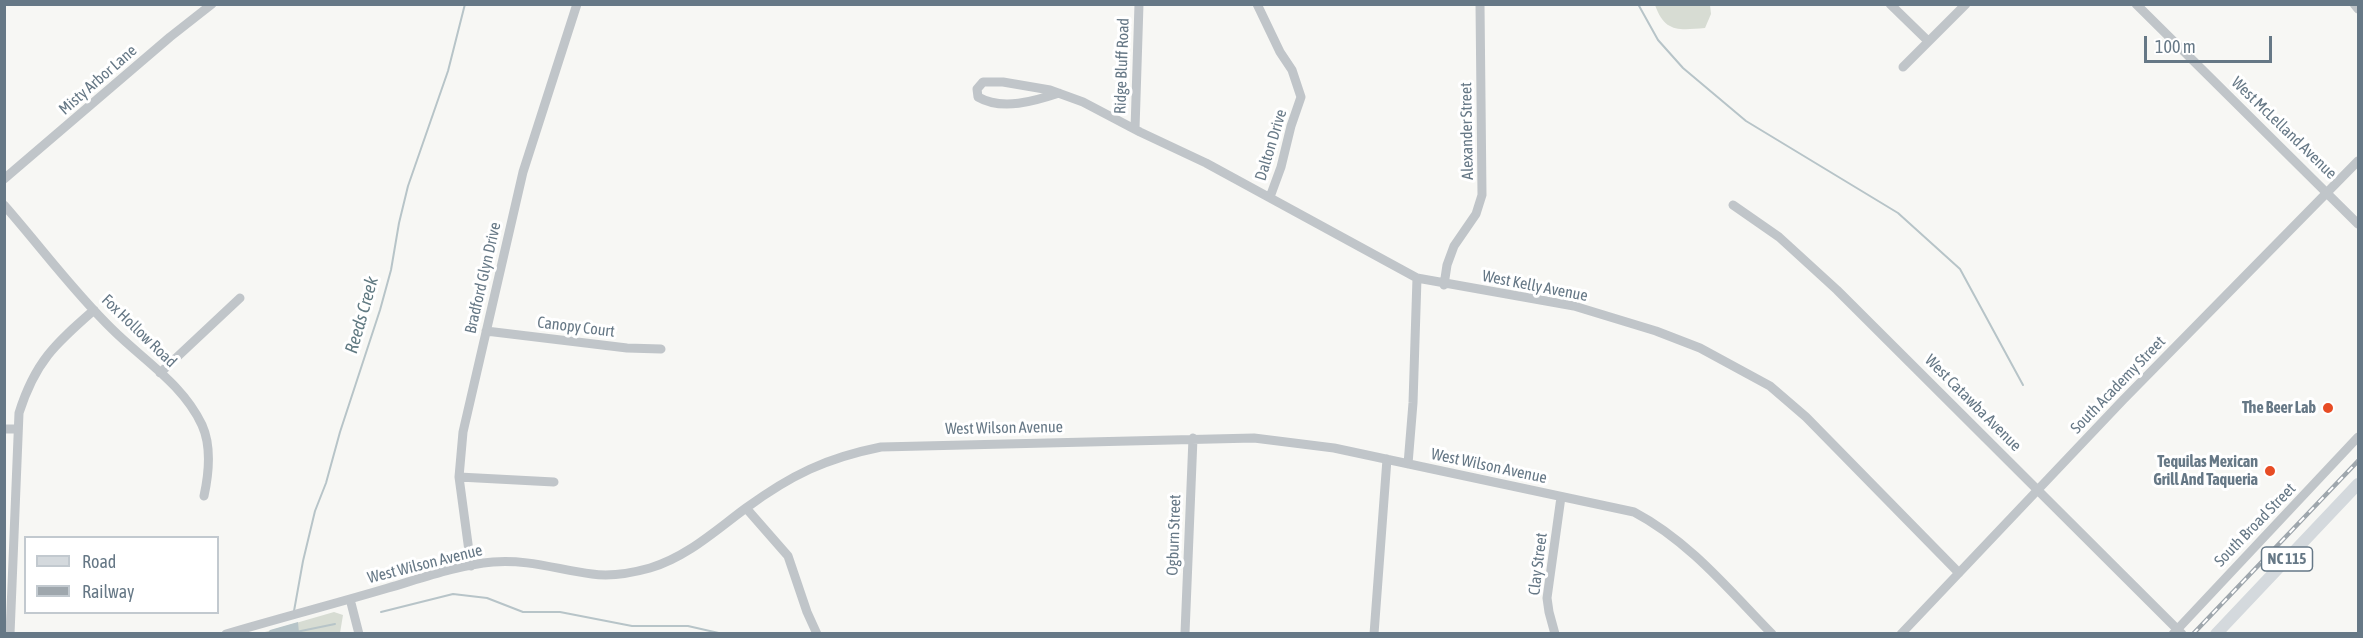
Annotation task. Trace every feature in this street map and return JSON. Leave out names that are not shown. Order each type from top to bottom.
[{"type":"main road","name":"NC 115","points":[[2216,633],[2358,484]]},
{"type":"street","name":"Misty Arbor Lane","points":[[4,179],[212,4]]},
{"type":"street","name":"Bradford Glyn Drive","points":[[471,566],[459,477],[463,432],[523,172],[577,4]]},
{"type":"street","name":"Ridge Bluff Road","points":[[1135,129],[1139,4]]},
{"type":"street","name":"Dalton Drive","points":[[1257,4],[1280,52],[1292,70],[1301,97],[1270,197]]},
{"type":"street","name":"Alexander Street","points":[[1444,285],[1447,265],[1454,246],[1476,214],[1482,195],[1480,4]]},
{"type":"street","points":[[1890,4],[1928,41]]},
{"type":"street","points":[[1903,67],[1966,4]]},
{"type":"street","name":"West McLelland Avenue","points":[[2136,4],[2358,224]]},
{"type":"street","points":[[2354,4],[2358,9]]},
{"type":"street","name":"West Kelly Avenue","points":[[1059,93],[1025,102],[1001,103],[978,97],[977,89],[983,82],[994,82],[1059,93],[1083,102],[1206,163],[1417,278],[1444,285],[1574,306],[1656,331],[1700,348],[1770,386],[1806,417],[1959,573]]},
{"type":"street","name":"South Academy Street","points":[[1901,633],[2358,160]]},
{"type":"street","name":"Fox Hollow Road","points":[[4,205],[94,310],[191,404],[203,427],[209,452],[208,478],[204,496]]},
{"type":"street","name":"West Catawba Avenue","points":[[1733,205],[1752,217],[1804,259],[2178,632]]},
{"type":"street","points":[[1408,464],[1413,403],[1417,278]]},
{"type":"street","points":[[160,373],[240,298]]},
{"type":"street","points":[[9,633],[19,413],[27,388],[38,366],[63,337],[94,310]]},
{"type":"street","name":"Canopy Court","points":[[486,331],[627,348],[661,349]]},
{"type":"street","points":[[4,429],[17,429]]},
{"type":"street","name":"South Broad Street","points":[[2178,632],[2358,437]]},
{"type":"street","name":"Ogburn Street","points":[[1185,633],[1193,438]]},
{"type":"street","name":"West Wilson Avenue","points":[[226,633],[471,566],[494,562],[538,563],[592,574],[630,573],[671,560],[790,478],[811,467],[855,452],[881,447],[1254,438],[1299,442],[1387,459],[1634,512],[1679,540],[1772,633]]},
{"type":"street","points":[[1374,633],[1387,459]]},
{"type":"street","points":[[459,477],[554,482]]},
{"type":"street","name":"Clay Street","points":[[1555,633],[1547,598],[1561,497]]},
{"type":"street","points":[[746,508],[788,555],[807,612],[817,633]]},
{"type":"street","points":[[350,599],[359,633]]},
{"type":"shaded area","points":[[1655,5],[1710,5],[1711,14],[1705,28],[1680,29],[1663,21]]},
{"type":"shaded area","points":[[334,612],[343,615],[340,633],[258,634]]},
{"type":"shaded area","points":[[298,622],[299,633],[268,633],[270,630]]},
{"type":"waterway","name":"Reeds Creek","points":[[294,611],[315,511],[326,483],[340,432],[380,310],[391,270],[408,186],[448,71],[465,4]]},
{"type":"waterway","points":[[1638,4],[1658,40],[1683,68],[1746,121],[1898,213],[1960,269],[2023,385]]},
{"type":"waterway","points":[[381,612],[453,594],[487,598],[523,612],[560,612],[632,626],[688,626],[723,634]]},
{"type":"waterway","points":[[296,632],[335,624]]},
{"type":"railway","points":[[2193,634],[2358,461]]},
{"type":"place","name":"The Beer Lab","points":[[2328,408]]},
{"type":"place","name":"Tequilas Mexican Grill And Taqueria","points":[[2270,471]]}]
